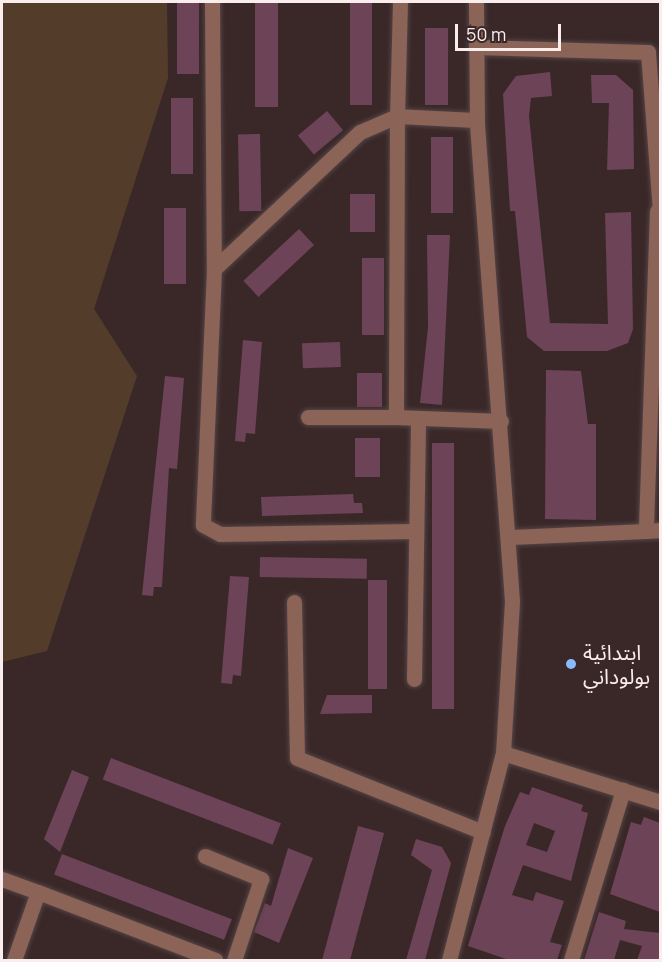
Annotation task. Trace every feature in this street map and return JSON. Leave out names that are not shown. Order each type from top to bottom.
[{"type":"street","points":[[212,2],[214,269],[203,525],[220,534],[413,531]]},
{"type":"street","points":[[396,417],[397,116],[400,2]]},
{"type":"street","points":[[449,960],[503,753],[511,537],[477,120],[476,2]]},
{"type":"street","points":[[476,47],[654,52],[659,211],[653,530],[511,537]]},
{"type":"street","points":[[214,269],[360,132],[397,116],[477,120]]},
{"type":"street","points":[[309,417],[396,417],[501,421]]},
{"type":"street","points":[[414,679],[413,531],[418,418]]},
{"type":"street","points":[[294,602],[297,758],[483,832]]},
{"type":"street","points":[[503,753],[660,802]]},
{"type":"street","points":[[572,960],[623,790]]},
{"type":"street","points":[[205,856],[261,879],[234,960]]},
{"type":"street","points":[[2,879],[215,960]]},
{"type":"street","points":[[14,960],[38,892]]},
{"type":"shaded area","points":[[2,2],[167,2],[168,78],[94,309],[137,376],[47,651],[2,662]]},
{"type":"building","points":[[177,2],[199,2],[199,74],[177,74]]},
{"type":"building","points":[[255,2],[278,2],[278,107],[255,107]]},
{"type":"building","points":[[350,2],[372,2],[372,105],[350,105]]},
{"type":"building","points":[[425,28],[448,28],[448,105],[425,105]]},
{"type":"building","points":[[550,72],[552,96],[531,98],[529,116],[550,323],[608,324],[605,213],[631,212],[633,329],[628,343],[607,351],[544,351],[527,337],[515,211],[510,211],[503,94],[516,76]]},
{"type":"building","points":[[591,75],[616,75],[633,90],[634,169],[607,170],[609,103],[592,103]]},
{"type":"building","points":[[171,98],[193,98],[193,174],[171,174]]},
{"type":"building","points":[[327,111],[343,130],[314,155],[298,135]]},
{"type":"building","points":[[238,134],[260,134],[261,211],[239,211]]},
{"type":"building","points":[[431,137],[453,137],[453,213],[431,213]]},
{"type":"building","points":[[350,194],[375,194],[375,232],[350,232]]},
{"type":"building","points":[[164,208],[186,208],[186,284],[164,284]]},
{"type":"building","points":[[299,229],[314,245],[258,297],[243,281]]},
{"type":"building","points":[[427,235],[450,235],[442,405],[420,403],[428,327]]},
{"type":"building","points":[[362,258],[384,258],[384,335],[362,335]]},
{"type":"building","points":[[243,340],[262,342],[255,434],[246,433],[245,442],[235,441]]},
{"type":"building","points":[[340,342],[341,367],[303,368],[302,343]]},
{"type":"building","points":[[546,370],[581,371],[588,424],[596,424],[596,520],[545,519]]},
{"type":"building","points":[[357,373],[382,373],[382,407],[357,407]]},
{"type":"building","points":[[165,376],[184,378],[177,469],[169,468],[162,587],[154,587],[153,596],[142,595]]},
{"type":"building","points":[[355,438],[380,438],[380,477],[355,477]]},
{"type":"building","points":[[432,443],[454,443],[454,709],[432,709]]},
{"type":"building","points":[[353,494],[354,503],[362,503],[363,513],[262,516],[261,497]]},
{"type":"building","points":[[260,557],[367,559],[367,579],[260,577]]},
{"type":"building","points":[[230,576],[249,577],[241,676],[233,675],[232,684],[221,683]]},
{"type":"building","points":[[368,580],[387,580],[387,689],[368,689]]},
{"type":"building","points":[[327,695],[372,695],[372,713],[320,714]]},
{"type":"building","points":[[111,758],[281,823],[273,845],[103,779]]},
{"type":"building","points":[[72,770],[89,777],[60,852],[44,839]]},
{"type":"building","points":[[532,787],[583,805],[581,811],[588,813],[571,881],[523,865],[512,895],[533,901],[536,892],[564,901],[550,942],[562,945],[557,960],[509,960],[468,946],[505,826],[520,792],[529,795]],"holes":[[[534,823],[555,831],[547,852],[526,845]]]},
{"type":"building","points":[[644,817],[660,823],[660,912],[610,894],[631,822],[641,825]]},
{"type":"building","points":[[358,826],[384,833],[350,960],[322,960]]},
{"type":"building","points":[[416,839],[442,847],[451,863],[425,960],[406,960],[432,870],[411,855]]},
{"type":"building","points":[[288,848],[313,858],[279,943],[254,932],[265,903],[271,906]]},
{"type":"building","points":[[62,854],[232,919],[224,940],[54,875]]},
{"type":"building","points":[[599,912],[626,921],[624,929],[660,933],[660,960],[637,960],[642,946],[620,940],[614,960],[584,960]]},
{"type":"place","name":"ابتدائية بولوداني","points":[[571,664]]}]
